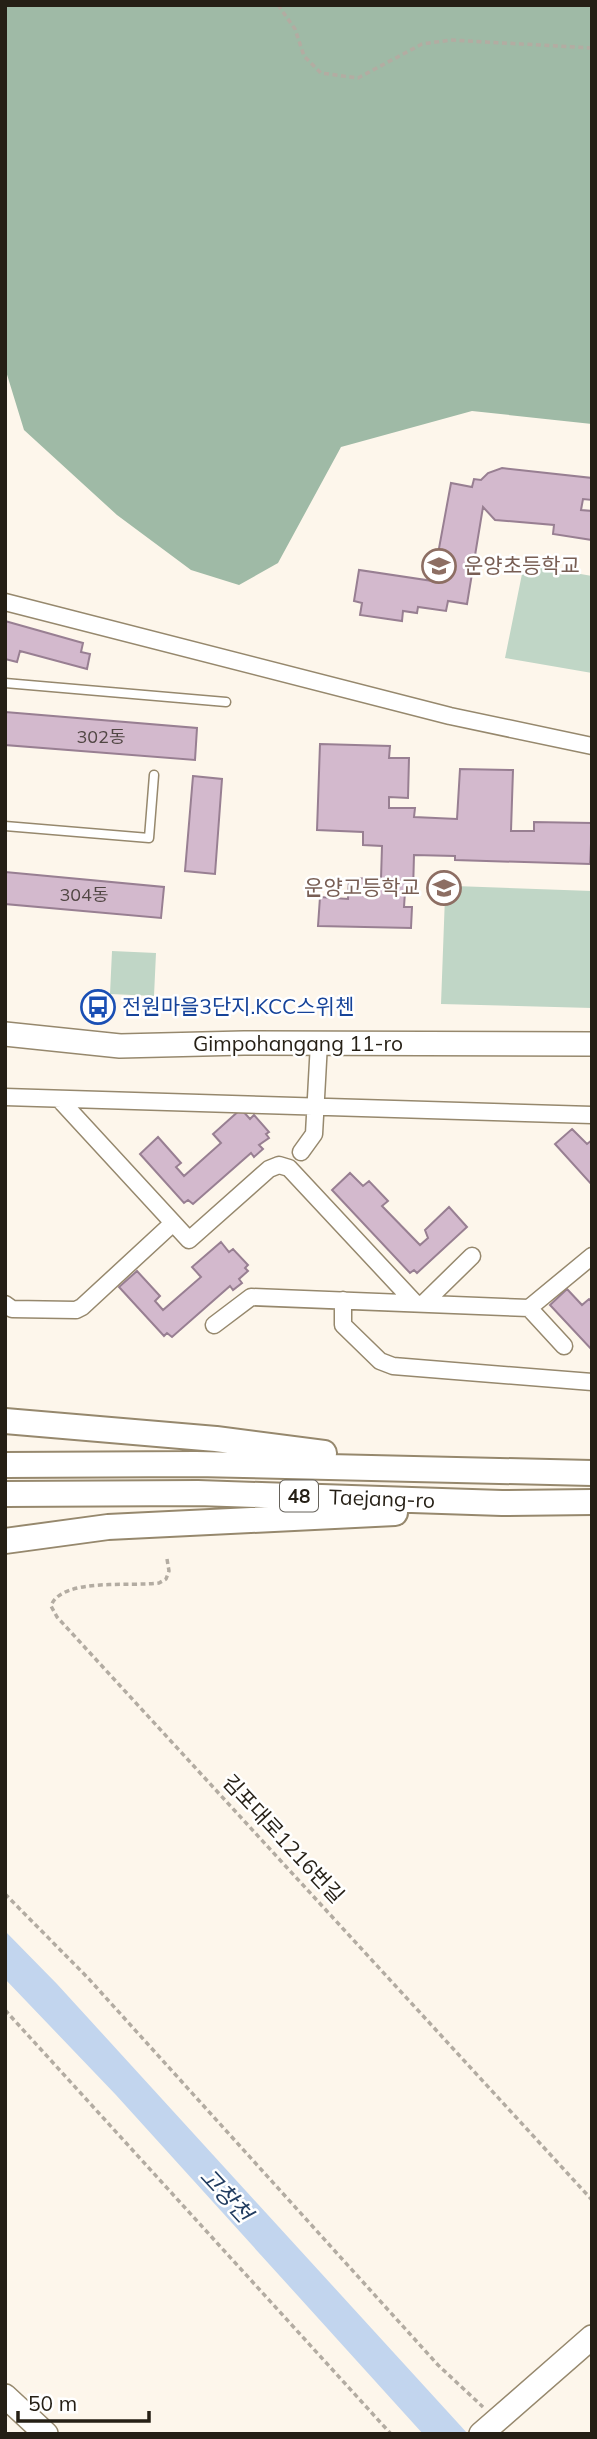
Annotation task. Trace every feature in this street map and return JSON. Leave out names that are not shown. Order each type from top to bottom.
[{"type":"main road","points":[[5,1421],[216,1439],[453,1470]]},
{"type":"main road","name":"Taejang-ro","points":[[5,1465],[196,1464],[592,1473]]},
{"type":"main road","name":"Taejang-ro","points":[[5,1494],[198,1493],[502,1503],[592,1502]]},
{"type":"main road","points":[[5,1541],[108,1527],[354,1517],[502,1503]]},
{"type":"street","points":[[5,602],[249,666],[539,737],[592,746]]},
{"type":"street","name":"Gimpohangang 11-ro","points":[[5,1034],[120,1046],[592,1044]]},
{"type":"street","name":"Gimpohangang 11-ro","points":[[5,1041],[120,1052],[319,1046],[592,1051]]},
{"type":"street","points":[[301,1152],[314,1134],[319,1046]]},
{"type":"street","points":[[5,1097],[592,1115]]},
{"type":"street","points":[[60,1100],[189,1240],[269,1168],[289,1168],[420,1303]]},
{"type":"street","points":[[5,1304],[12,1309],[76,1310],[173,1223]]},
{"type":"street","points":[[420,1303],[472,1256]]},
{"type":"street","points":[[214,1325],[251,1297],[529,1308],[592,1256]]},
{"type":"street","points":[[343,1300],[343,1325],[386,1364],[592,1382]]},
{"type":"street","points":[[529,1308],[564,1346]]},
{"type":"street","points":[[489,2426],[592,2337]]},
{"type":"street","points":[[5,2396],[46,2434]]},
{"type":"lane","points":[[5,683],[226,702]]},
{"type":"lane","points":[[5,825],[149,838],[154,775]]},
{"type":"path","points":[[278,5],[295,29],[304,56],[321,73],[358,78],[422,44],[451,40],[592,48]]},
{"type":"path","name":"김포대로1216번길","points":[[167,1559],[169,1571],[166,1579],[159,1583],[77,1588],[63,1591],[54,1597],[51,1606],[57,1617],[592,2200]]},
{"type":"path","points":[[5,1894],[88,1978],[438,2365],[489,2426]]},
{"type":"path","points":[[5,2010],[391,2434]]},
{"type":"green space","points":[[5,5],[592,5],[592,424],[472,411],[341,447],[278,563],[239,585],[191,570],[117,515],[24,430],[5,368]]},
{"type":"green space","points":[[524,564],[592,576],[592,673],[505,658]]},
{"type":"green space","points":[[455,886],[592,891],[592,1008],[441,1004],[445,896]]},
{"type":"green space","points":[[112,951],[156,953],[154,996],[110,994]]},
{"type":"water","name":"고창천","points":[[5,1931],[57,1984],[468,2434],[423,2434],[116,2095],[5,1979]]},
{"type":"building","name":"운양초등학교","points":[[502,468],[592,478],[592,500],[583,499],[581,510],[592,511],[592,540],[553,534],[554,525],[495,520],[483,507],[467,604],[448,601],[446,611],[418,607],[417,613],[403,611],[402,621],[360,615],[362,603],[354,601],[359,570],[433,581],[451,483],[472,487],[474,479],[481,480],[488,473]]},
{"type":"building","points":[[5,621],[83,643],[81,652],[90,654],[87,669],[20,651],[17,662],[5,659]]},
{"type":"building","points":[[5,712],[197,728],[195,760],[5,745]]},
{"type":"building","name":"운양고등학교","points":[[320,744],[390,746],[389,758],[409,758],[408,798],[389,797],[389,808],[415,808],[414,817],[457,819],[460,769],[513,770],[511,831],[534,831],[534,822],[592,823],[590,864],[455,860],[455,856],[414,855],[413,892],[405,892],[404,907],[412,907],[411,928],[318,926],[320,897],[348,899],[349,878],[381,879],[382,846],[363,845],[363,832],[317,830]]},
{"type":"building","points":[[193,776],[222,779],[215,874],[185,871]]},
{"type":"building","points":[[5,872],[164,887],[161,918],[5,904]]},
{"type":"building","points":[[241,1109],[250,1119],[254,1115],[269,1132],[266,1134],[269,1138],[259,1145],[263,1149],[254,1157],[251,1153],[193,1204],[188,1200],[184,1203],[140,1154],[158,1137],[181,1163],[176,1167],[184,1176],[221,1143],[213,1134]]},
{"type":"building","points":[[572,1129],[587,1144],[592,1140],[592,1185],[555,1144]]},
{"type":"building","points":[[350,1173],[363,1186],[369,1181],[388,1201],[382,1206],[420,1245],[428,1238],[425,1230],[449,1207],[467,1227],[417,1273],[414,1270],[410,1273],[332,1190]]},
{"type":"building","points":[[221,1242],[229,1252],[233,1249],[248,1265],[245,1268],[248,1271],[239,1279],[242,1283],[233,1290],[230,1286],[172,1337],[167,1333],[164,1336],[119,1287],[137,1271],[160,1296],[155,1301],[163,1310],[201,1277],[192,1267]]},
{"type":"building","points":[[567,1289],[582,1305],[589,1299],[592,1302],[592,1350],[550,1305]]},
{"type":"place","name":"운양초등학교","points":[[439,566]]},
{"type":"place","name":"운양고등학교","points":[[444,888]]},
{"type":"place","name":"전원마을3단지.KCC스위첸","points":[[98,1007]]}]
